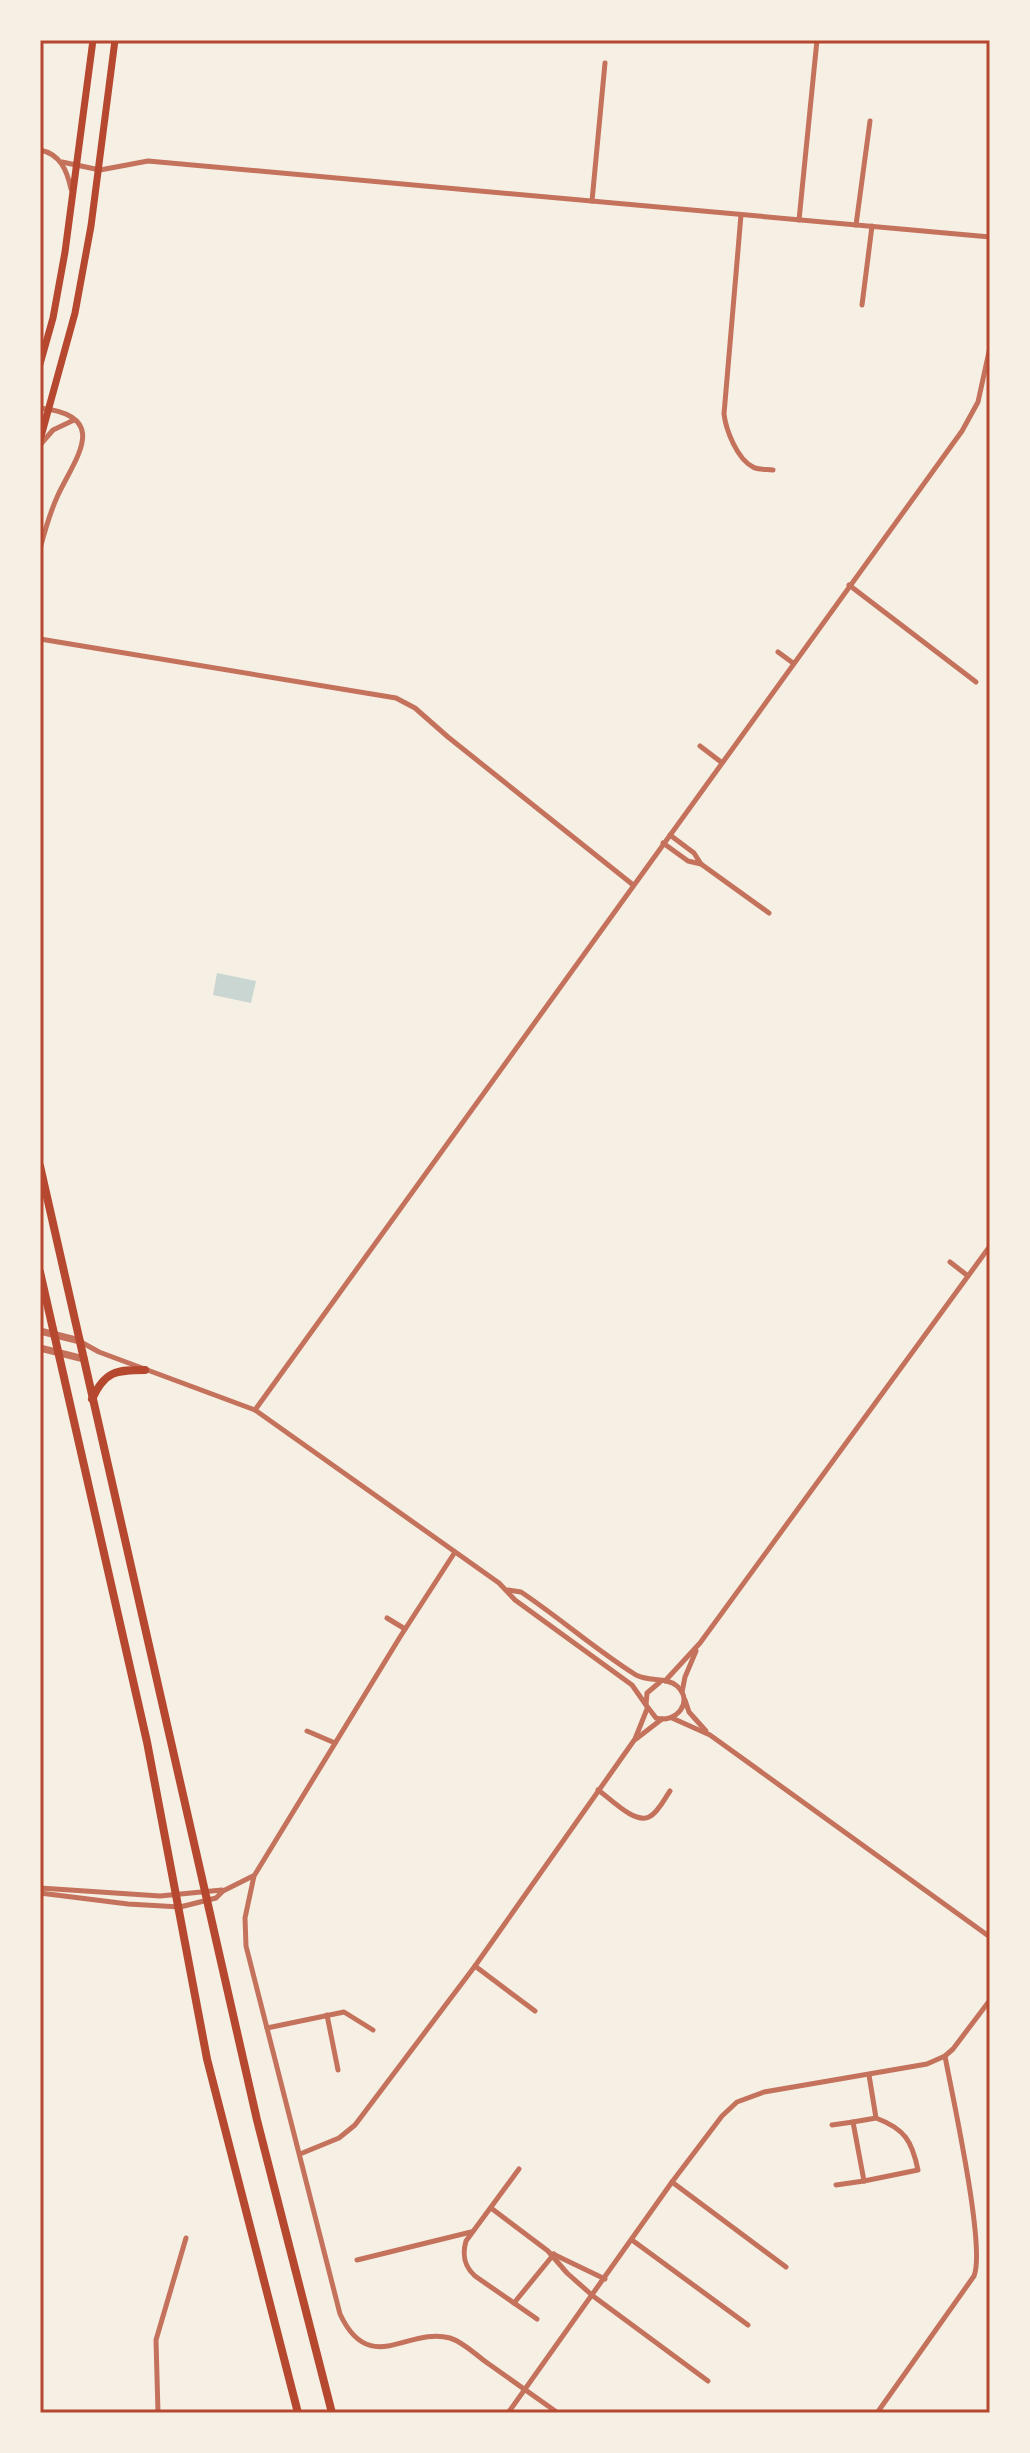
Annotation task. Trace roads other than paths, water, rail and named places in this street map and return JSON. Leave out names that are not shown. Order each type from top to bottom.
[{"type":"main road","points":[[40,442],[44,408],[75,313],[100,170],[115,40]]},
{"type":"main road","points":[[40,364],[60,279],[93,41]]},
{"type":"main road","points":[[40,1166],[257,2120],[332,2413]]},
{"type":"main road","points":[[40,1272],[144,1727],[207,2059],[298,2413]]},
{"type":"main road","points":[[92,1400],[99,1384],[111,1374],[145,1370]]},
{"type":"street","points":[[799,220],[817,40]]},
{"type":"street","points":[[592,201],[605,63]]},
{"type":"street","points":[[856,225],[870,121]]},
{"type":"street","points":[[40,150],[51,152],[62,162],[100,170],[148,161],[990,237]]},
{"type":"street","points":[[62,162],[72,194]]},
{"type":"street","points":[[741,215],[724,414],[731,437],[744,460],[752,466],[773,470]]},
{"type":"street","points":[[862,305],[872,226]]},
{"type":"street","points":[[255,1410],[632,884],[918,494],[973,412],[981,391],[990,347]]},
{"type":"street","points":[[40,549],[55,502],[84,446],[81,429],[75,420],[44,408]]},
{"type":"street","points":[[40,442],[53,430],[75,420]]},
{"type":"street","points":[[849,585],[976,682]]},
{"type":"street","points":[[40,639],[396,698],[415,708],[632,884]]},
{"type":"street","points":[[778,652],[793,663]]},
{"type":"street","points":[[700,746],[721,762]]},
{"type":"street","points":[[670,835],[694,853],[701,864],[769,913]]},
{"type":"street","points":[[663,843],[688,861],[701,864]]},
{"type":"street","points":[[300,2154],[339,2138],[355,2125],[475,1966],[635,1739],[647,1707],[650,1688],[663,1682],[700,1643],[990,1246]]},
{"type":"street","points":[[950,1262],[968,1276]]},
{"type":"street","points":[[40,1331],[80,1341],[99,1352],[255,1410],[507,1589],[515,1600],[624,1678],[656,1718],[672,1718],[710,1735],[990,1937]]},
{"type":"street","points":[[40,1348],[84,1359],[99,1352]]},
{"type":"street","points":[[455,1552],[254,1876],[247,1905],[245,1934],[340,2314],[346,2326],[355,2336],[379,2346],[431,2336],[453,2339],[558,2413]]},
{"type":"street","points":[[507,1589],[529,1597],[635,1674],[678,1686],[689,1712],[710,1735]]},
{"type":"street","points":[[387,1618],[405,1629]]},
{"type":"street","points":[[672,1718],[683,1705],[685,1677],[700,1643]]},
{"type":"street","points":[[635,1739],[662,1719]]},
{"type":"street","points":[[307,1731],[335,1743]]},
{"type":"street","points":[[598,1790],[639,1818],[654,1813],[670,1791]]},
{"type":"street","points":[[40,1890],[128,1904],[180,1907],[207,1902],[254,1876]]},
{"type":"street","points":[[40,1890],[178,1895],[204,1890],[223,1891]]},
{"type":"street","points":[[475,1966],[535,2011]]},
{"type":"street","points":[[508,2413],[672,2182],[722,2116],[737,2102],[764,2092],[927,2064],[945,2056],[990,2000]]},
{"type":"street","points":[[267,2028],[346,2012],[373,2030]]},
{"type":"street","points":[[327,2015],[338,2070]]},
{"type":"street","points":[[877,2413],[974,2276],[977,2265],[975,2231],[945,2056]]},
{"type":"street","points":[[869,2075],[876,2118]]},
{"type":"street","points":[[832,2125],[876,2118],[902,2131],[914,2150],[918,2170],[836,2185]]},
{"type":"street","points":[[853,2122],[864,2181]]},
{"type":"street","points":[[519,2169],[464,2247],[468,2269],[537,2319]]},
{"type":"street","points":[[672,2182],[786,2267]]},
{"type":"street","points":[[491,2208],[551,2254],[593,2296],[708,2381]]},
{"type":"street","points":[[357,2260],[472,2232]]},
{"type":"street","points":[[158,2413],[156,2340],[186,2238]]},
{"type":"street","points":[[632,2240],[748,2325]]},
{"type":"street","points":[[551,2254],[605,2279]]},
{"type":"street","points":[[514,2303],[551,2254]]}]
